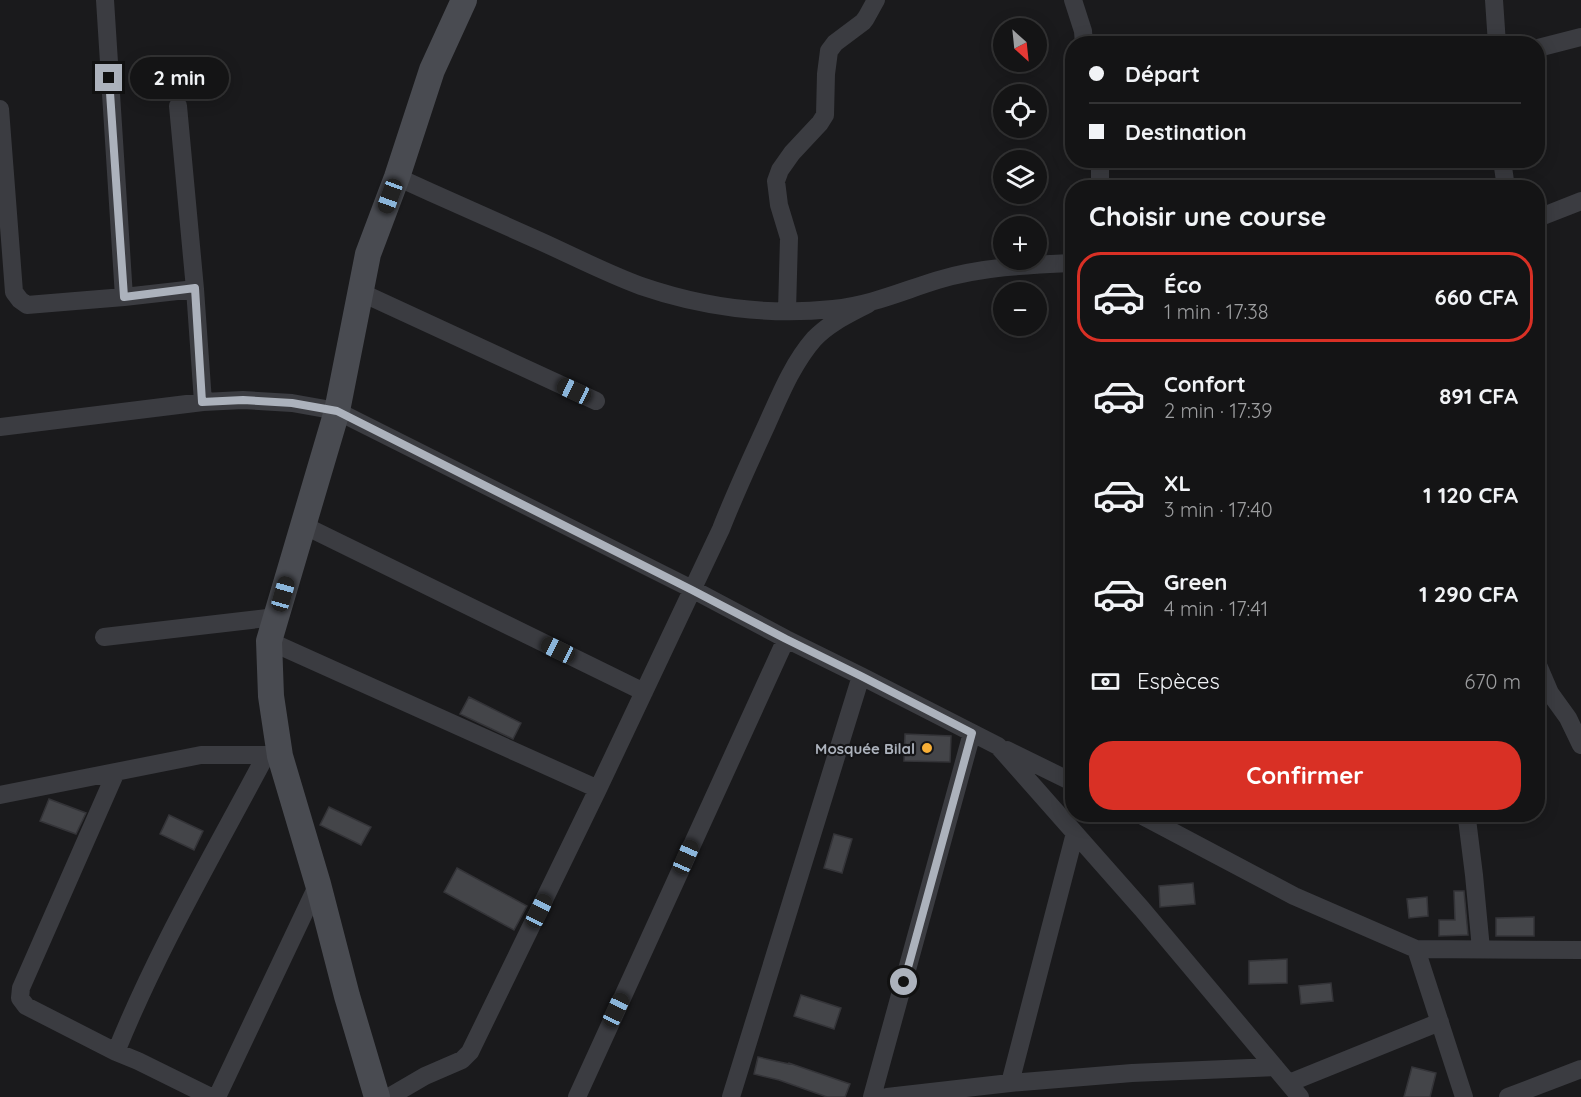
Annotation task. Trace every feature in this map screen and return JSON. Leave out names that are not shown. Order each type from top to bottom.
[{"type":"main road","points":[[377,1097],[347,996],[318,884],[273,755],[271,696],[273,629],[337,411],[368,254],[397,177],[432,70],[464,0]]},
{"type":"street","points":[[105,0],[124,297]]},
{"type":"street","points":[[787,311],[789,238],[779,205],[776,181],[780,170],[792,153],[825,115],[829,51],[835,43],[863,22],[876,0]]},
{"type":"street","points":[[1073,0],[1083,36]]},
{"type":"street","points":[[1494,0],[1496,36]]},
{"type":"street","points":[[1545,46],[1581,37]]},
{"type":"street","points":[[178,106],[195,288],[202,402]]},
{"type":"street","points":[[0,109],[14,292],[20,300],[27,305],[124,297],[195,288]]},
{"type":"street","points":[[397,177],[640,285],[683,299],[766,311],[835,309],[868,304]]},
{"type":"street","points":[[1545,215],[1581,201]]},
{"type":"street","points":[[389,1097],[425,1076],[462,1060],[470,1052],[721,529],[736,489],[783,389],[800,358],[814,339],[837,320],[868,304],[939,280],[1013,266],[1065,263]]},
{"type":"street","points":[[360,292],[596,400]]},
{"type":"street","points":[[0,427],[202,402],[243,400],[292,403],[337,411],[1065,779]]},
{"type":"street","points":[[303,525],[644,692]]},
{"type":"street","points":[[104,637],[273,629],[598,789]]},
{"type":"street","points":[[577,1097],[786,639]]},
{"type":"street","points":[[731,1097],[861,676]]},
{"type":"street","points":[[1545,681],[1550,693],[1568,718],[1581,745]]},
{"type":"street","points":[[872,1097],[972,733]]},
{"type":"street","points":[[998,746],[1065,822]]},
{"type":"street","points":[[0,795],[201,755],[273,755],[167,942],[116,1052]]},
{"type":"street","points":[[116,772],[21,988],[20,998],[26,1006],[211,1097]]},
{"type":"street","points":[[1065,822],[1142,909],[1294,1090],[1440,1022]]},
{"type":"street","points":[[1153,822],[1294,896],[1416,949],[1581,950]]},
{"type":"street","points":[[1467,822],[1480,950]]},
{"type":"street","points":[[1010,1083],[1075,833]]},
{"type":"street","points":[[217,1097],[318,884]]},
{"type":"street","points":[[1416,949],[1464,1097]]},
{"type":"street","points":[[886,1097],[1010,1083],[1132,1073],[1275,1067]]},
{"type":"street","points":[[1508,1097],[1581,1069]]},
{"type":"building","points":[[469,697],[521,723],[513,739],[460,714]]},
{"type":"building","name":"Mosquée Bilal","points":[[905,734],[951,736],[950,762],[904,761]]},
{"type":"building","points":[[49,799],[86,813],[76,834],[40,821]]},
{"type":"building","points":[[329,807],[371,827],[361,845],[320,825]]},
{"type":"building","points":[[169,815],[203,831],[194,850],[160,834]]},
{"type":"building","points":[[834,834],[852,839],[842,873],[824,868]]},
{"type":"building","points":[[457,868],[527,906],[514,930],[444,892]]},
{"type":"building","points":[[1193,883],[1195,904],[1160,907],[1159,886]]},
{"type":"building","points":[[1454,891],[1464,891],[1468,935],[1439,936],[1439,920],[1455,920]]},
{"type":"building","points":[[1427,897],[1428,916],[1409,918],[1407,899]]},
{"type":"building","points":[[1534,917],[1534,936],[1496,936],[1496,918]]},
{"type":"building","points":[[1287,959],[1287,983],[1249,984],[1249,961]]},
{"type":"building","points":[[1331,983],[1333,1001],[1301,1004],[1299,986]]},
{"type":"building","points":[[801,995],[841,1008],[834,1029],[794,1016]]},
{"type":"building","points":[[758,1057],[789,1063],[850,1084],[845,1097],[827,1097],[754,1074]]},
{"type":"building","points":[[1412,1067],[1436,1073],[1430,1097],[1404,1097]]},
{"type":"place","name":"Mosquée Bilal","points":[[927,748]]},
{"type":"route","points":[[109,78],[124,297],[195,288],[202,402],[243,400],[292,403],[337,411],[972,733],[904,982]]}]
